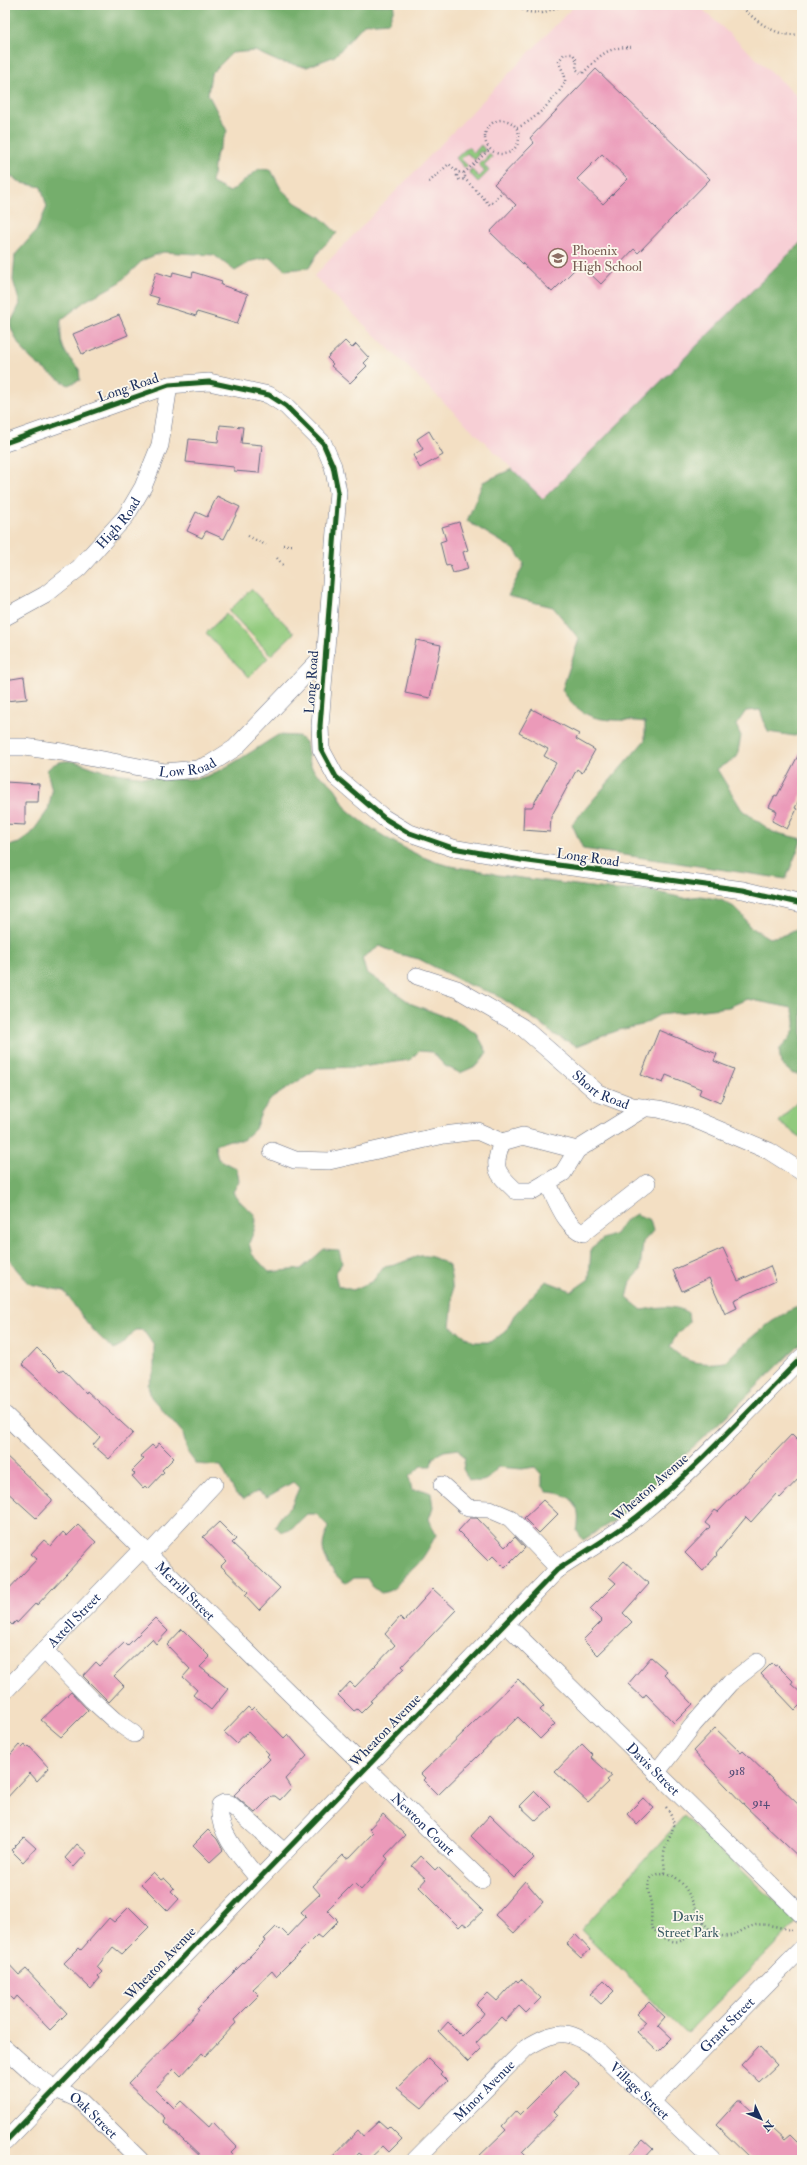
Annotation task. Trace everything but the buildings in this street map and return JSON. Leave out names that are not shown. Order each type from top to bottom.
[{"type":"street","name":"Long Road","points":[[5,443],[169,385],[209,382],[249,389],[269,395],[286,406],[323,443],[333,466],[338,492],[320,726],[321,749],[327,763],[336,777],[384,818],[407,832],[453,848],[521,860],[742,890],[802,904]]},
{"type":"street","name":"High Road","points":[[5,617],[45,595],[79,568],[126,516],[140,494],[160,445],[169,385]]},
{"type":"street","name":"Low Road","points":[[5,747],[24,747],[62,752],[165,772],[184,772],[197,769],[210,764],[235,748],[326,652]]},
{"type":"street","name":"Short Road","points":[[417,976],[457,989],[522,1027],[598,1093],[613,1100],[659,1109],[689,1117],[769,1150],[802,1172]]},
{"type":"street","points":[[502,1142],[496,1158],[498,1174],[516,1191],[532,1191],[563,1173],[576,1150],[646,1107]]},
{"type":"street","points":[[272,1151],[295,1160],[329,1161],[444,1134],[477,1131],[502,1142],[523,1136],[576,1150]]},
{"type":"street","points":[[547,1182],[568,1224],[576,1231],[583,1233],[647,1183]]},
{"type":"street","name":"Wheaton Avenue","points":[[5,2142],[505,1623],[560,1569],[625,1527],[644,1512],[689,1470],[802,1357]]},
{"type":"street","name":"Merrill Street","points":[[5,1415],[146,1551],[365,1768]]},
{"type":"street","name":"Axtell Street","points":[[5,1691],[44,1650],[214,1484]]},
{"type":"street","points":[[442,1485],[468,1508],[490,1509],[510,1518],[560,1569]]},
{"type":"street","name":"Davis Street","points":[[505,1623],[802,1915]]},
{"type":"street","points":[[44,1650],[92,1700],[114,1720],[134,1734]]},
{"type":"street","points":[[656,1773],[693,1725],[730,1682],[757,1662]]},
{"type":"street","name":"Newton Court","points":[[365,1768],[481,1880]]},
{"type":"street","points":[[258,1878],[237,1852],[224,1828],[220,1815],[220,1805],[224,1803],[230,1804],[284,1852]]},
{"type":"street","name":"Grant Street","points":[[652,2101],[802,1948]]},
{"type":"street","name":"Village Street","points":[[560,2034],[574,2034],[584,2040],[652,2101],[713,2160]]},
{"type":"street","name":"Minor Avenue","points":[[415,2160],[526,2048],[546,2036],[560,2034]]},
{"type":"street","name":"Oak Street","points":[[5,2048],[36,2076],[56,2089],[78,2099],[140,2160]]},
{"type":"path","points":[[516,5],[527,12],[542,13],[564,5]]},
{"type":"path","points":[[740,5],[760,23],[770,28],[791,34],[802,33]]},
{"type":"path","points":[[516,127],[523,126],[530,122],[562,88],[565,80],[559,61],[564,54],[572,54],[577,61],[576,69],[582,74],[605,52],[612,49],[631,47]]},
{"type":"path","points":[[496,121],[507,121],[516,127],[520,138],[516,149],[511,153],[500,155],[490,149],[485,139],[486,134],[492,124],[496,121]]},
{"type":"path","points":[[429,182],[449,164],[459,173],[464,173],[490,149]]},
{"type":"path","points":[[459,173],[458,178],[464,178]]},
{"type":"path","points":[[464,173],[464,178],[490,205],[502,192]]},
{"type":"path","points":[[248,536],[266,545]]},
{"type":"path","points":[[283,545],[292,545]]},
{"type":"path","points":[[277,558],[283,565]]},
{"type":"path","points":[[665,1874],[664,1854],[674,1822],[673,1815],[666,1808]]},
{"type":"path","points":[[701,1918],[688,1936],[678,1941],[668,1941],[651,1927],[651,1906],[647,1890],[651,1878],[656,1875],[674,1875],[682,1883],[701,1918],[713,1932],[722,1936],[732,1937],[755,1925],[792,1930]]},
{"type":"shaded area","name":"Phoenix High School","points":[[598,5],[698,5],[798,97],[802,94],[802,241],[543,499],[314,276],[572,8]]},
{"type":"green space","points":[[5,5],[395,5],[389,22],[364,24],[335,56],[307,67],[279,62],[255,51],[232,53],[211,74],[208,94],[227,131],[215,158],[212,183],[230,192],[259,169],[271,170],[281,189],[296,203],[320,217],[337,233],[320,250],[309,268],[285,270],[271,257],[252,261],[235,271],[214,255],[163,252],[143,260],[119,283],[85,301],[61,320],[63,347],[79,369],[80,380],[68,385],[49,373],[33,360],[19,345],[10,324],[20,304],[13,280],[15,255],[36,231],[47,207],[41,187],[22,183],[8,175],[5,161]]},
{"type":"green space","points":[[481,145],[485,150],[483,153],[480,151],[475,160],[467,153],[461,159],[468,166],[465,168],[456,158],[468,147],[474,153]]},
{"type":"green space","points":[[489,154],[492,157],[484,165],[489,171],[478,182],[469,172],[471,169],[479,177],[485,171],[478,164],[482,160],[484,162]]},
{"type":"green space","points":[[802,241],[802,732],[795,736],[768,732],[760,710],[746,711],[736,725],[741,736],[737,757],[717,769],[742,810],[773,832],[802,839],[786,879],[583,849],[572,824],[645,740],[645,722],[608,720],[589,716],[571,702],[562,690],[579,639],[553,607],[508,596],[524,564],[515,550],[467,521],[483,482],[512,469],[543,499]]},
{"type":"green space","points":[[251,589],[294,633],[271,655],[229,611]]},
{"type":"green space","points":[[226,614],[268,658],[249,677],[206,633]]},
{"type":"green space","points":[[278,735],[298,736],[306,742],[308,758],[312,767],[333,786],[349,811],[378,833],[400,846],[441,864],[498,875],[615,890],[647,890],[684,898],[701,896],[721,900],[734,907],[743,916],[749,926],[769,938],[784,935],[802,926],[802,1074],[793,1074],[781,1064],[779,1050],[792,1035],[795,1026],[792,1008],[747,999],[729,1007],[659,1015],[642,1025],[619,1030],[577,1046],[553,1034],[537,1021],[495,994],[469,985],[419,959],[398,954],[380,946],[362,958],[366,972],[412,1004],[454,1020],[477,1034],[487,1052],[478,1065],[460,1073],[445,1066],[432,1052],[419,1051],[410,1060],[361,1067],[318,1068],[271,1099],[261,1113],[255,1129],[243,1140],[230,1140],[215,1145],[218,1159],[237,1169],[239,1181],[233,1192],[255,1217],[256,1223],[249,1243],[252,1254],[269,1272],[301,1269],[324,1249],[339,1250],[342,1263],[335,1274],[338,1286],[353,1290],[373,1281],[383,1267],[416,1257],[430,1256],[449,1266],[452,1281],[452,1310],[450,1326],[474,1342],[491,1342],[506,1331],[514,1315],[546,1281],[572,1291],[589,1279],[591,1248],[603,1239],[615,1234],[623,1222],[636,1214],[650,1220],[653,1231],[643,1242],[640,1271],[631,1281],[627,1298],[642,1310],[672,1307],[688,1313],[689,1322],[677,1334],[670,1347],[682,1357],[702,1363],[725,1362],[771,1322],[802,1305],[802,1342],[737,1406],[615,1520],[583,1540],[577,1531],[578,1514],[574,1502],[564,1495],[547,1492],[542,1485],[542,1475],[535,1467],[522,1469],[498,1467],[486,1480],[475,1481],[469,1480],[463,1469],[465,1458],[458,1449],[444,1451],[433,1457],[431,1466],[421,1466],[409,1477],[412,1490],[423,1490],[431,1493],[433,1507],[429,1519],[436,1535],[424,1556],[415,1567],[405,1575],[393,1589],[381,1593],[372,1586],[367,1578],[353,1578],[346,1583],[334,1573],[327,1562],[323,1547],[328,1526],[316,1514],[307,1514],[292,1528],[281,1532],[275,1526],[281,1516],[291,1506],[299,1488],[293,1482],[267,1497],[258,1491],[244,1499],[236,1494],[221,1466],[196,1464],[188,1453],[183,1433],[151,1397],[148,1385],[154,1372],[154,1346],[143,1330],[135,1330],[123,1344],[114,1349],[99,1336],[81,1315],[64,1291],[30,1284],[17,1270],[5,1253],[5,847],[19,843],[31,834],[48,810],[52,791],[47,770],[57,763],[70,761],[101,770],[138,776],[168,779],[194,779],[213,774],[242,758]]},
{"type":"green space","points":[[798,1100],[802,1103],[802,1138],[779,1122]]},
{"type":"green space","name":"Davis Street Park","points":[[684,1816],[797,1922],[686,2034],[581,1930]]},
{"type":"cycle path","points":[[5,443],[169,385],[209,382],[269,395],[286,406],[323,443],[333,466],[338,492],[320,726],[321,749],[336,777],[384,818],[407,832],[453,848],[521,860],[743,890],[802,904]]},
{"type":"cycle path","points":[[5,2142],[557,1570],[623,1528],[664,1494],[705,1456],[802,1357]]},
{"type":"place","name":"Phoenix High School","points":[[558,258]]}]
